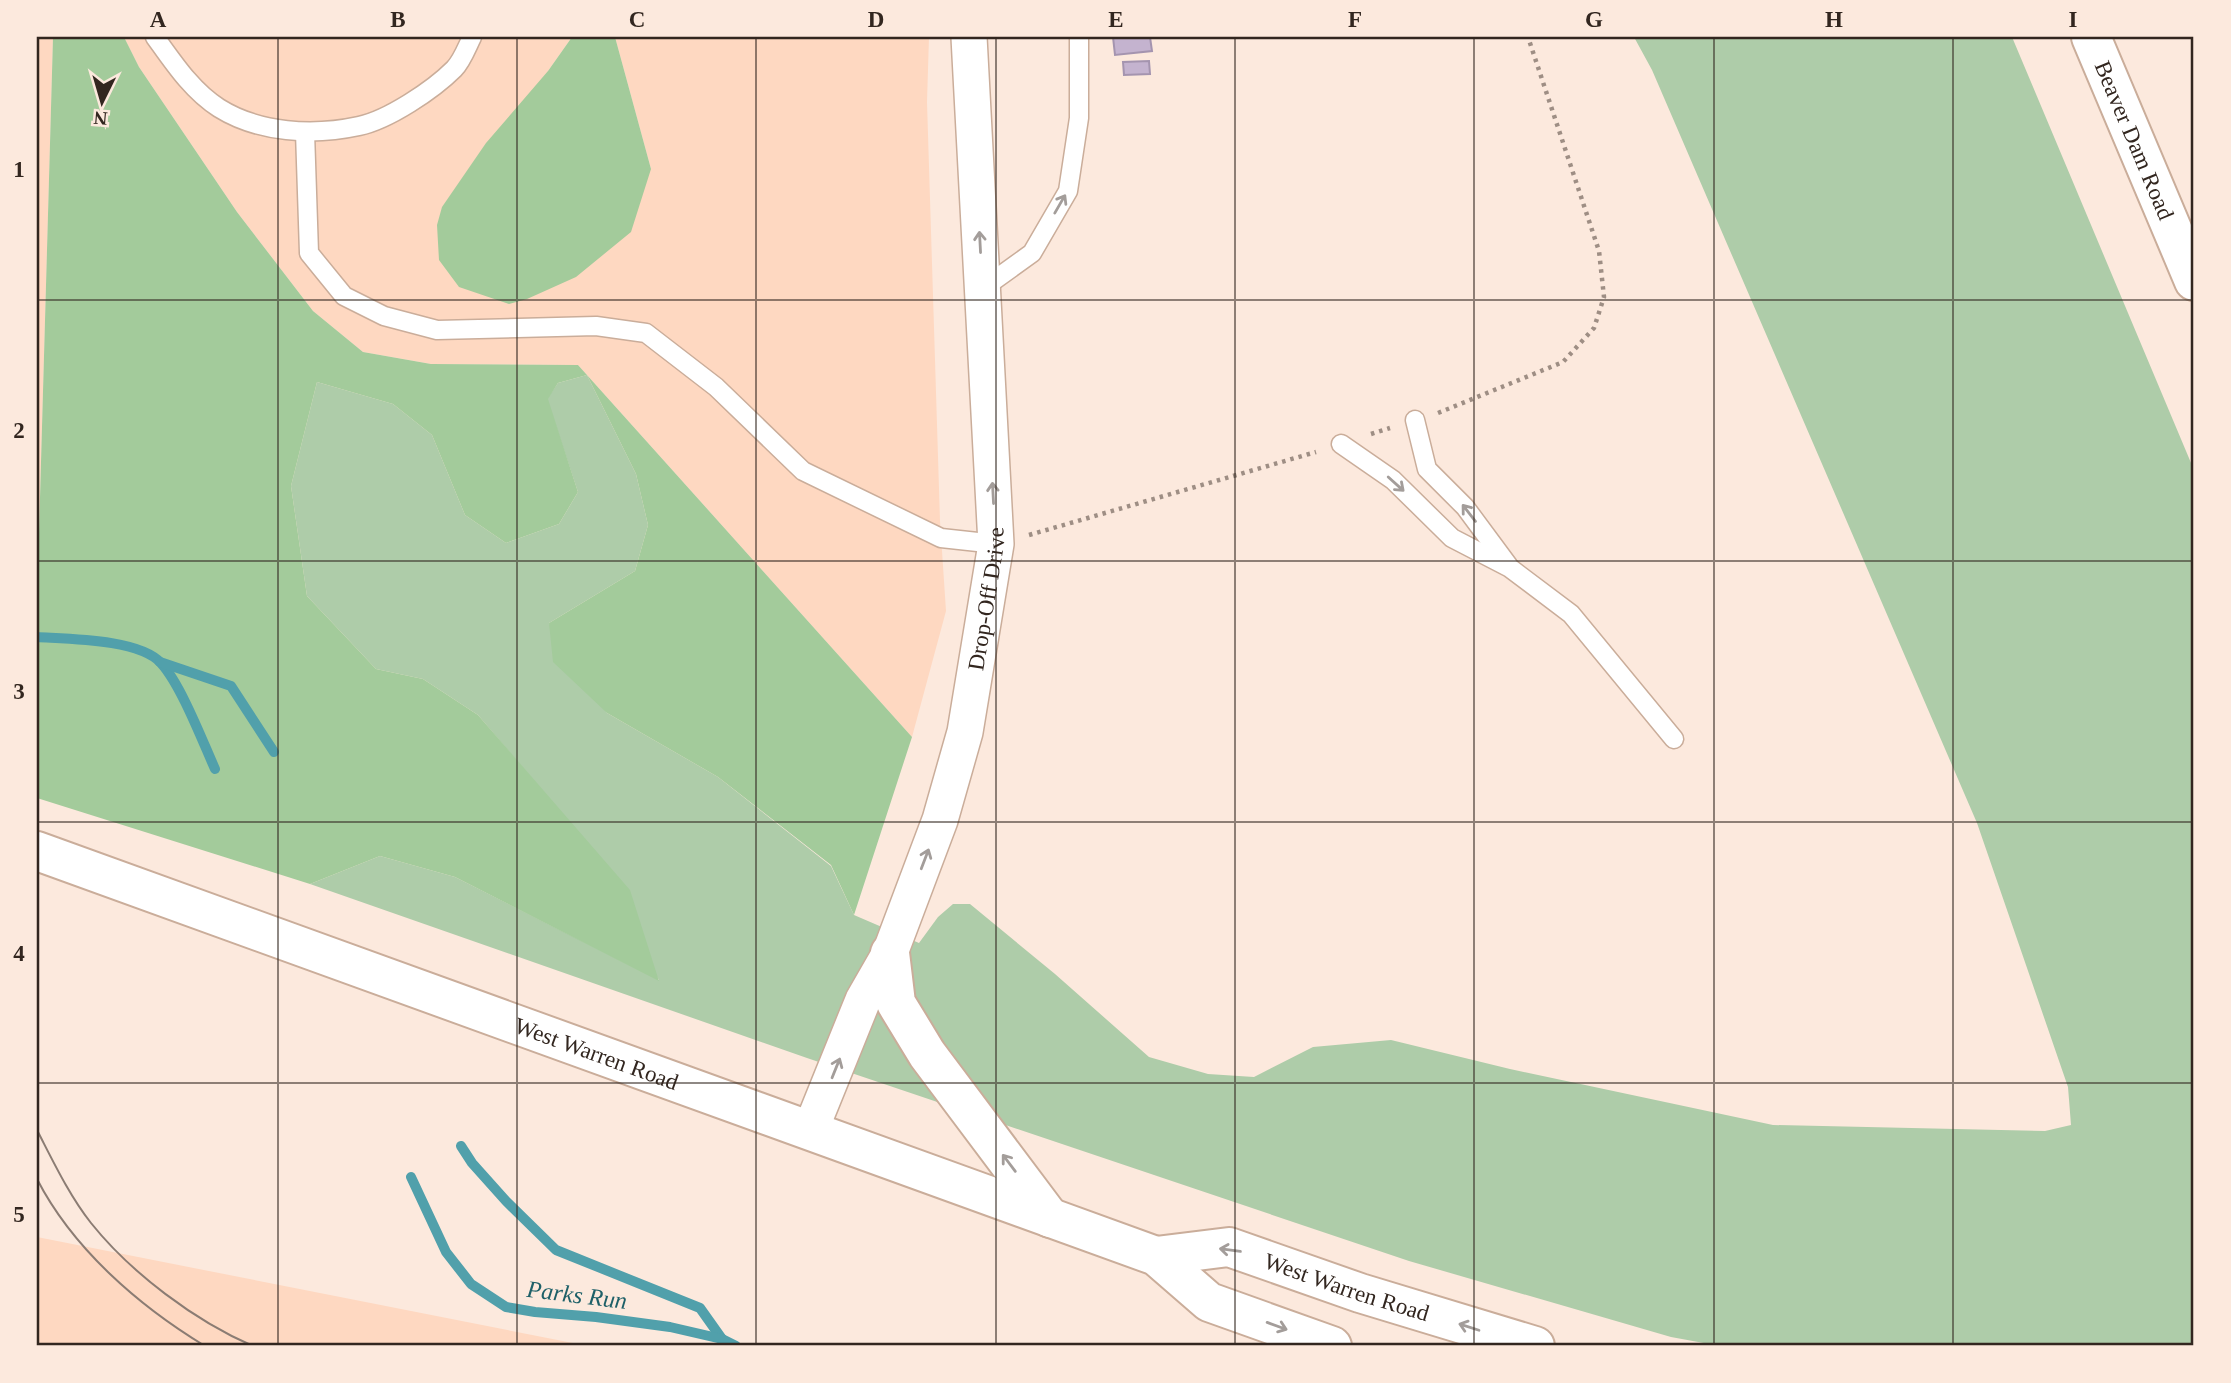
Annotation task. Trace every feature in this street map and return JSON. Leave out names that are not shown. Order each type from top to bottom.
[{"type":"main road","name":"Beaver Dam Road","points":[[2091,37],[2194,281]]},
{"type":"main road","name":"West Warren Road","points":[[37,851],[1156,1256],[1209,1302],[1332,1346]]},
{"type":"main road","points":[[890,953],[896,1003],[927,1054],[1050,1218]]},
{"type":"main road","name":"West Warren Road","points":[[1156,1256],[1229,1247],[1360,1293],[1535,1346]]},
{"type":"street","name":"Drop-Off Drive","points":[[810,1131],[863,1000],[890,953],[940,820],[965,732],[996,544],[969,37]]},
{"type":"lane","points":[[155,37],[185,77],[219,107],[258,125],[305,132],[360,126],[409,104],[456,68],[472,37]]},
{"type":"lane","points":[[982,289],[1032,253],[1068,191],[1079,118],[1079,37]]},
{"type":"lane","points":[[305,132],[309,253],[344,296],[384,316],[438,330],[596,326],[646,333],[716,387],[803,471],[941,538],[996,544]]},
{"type":"lane","points":[[1415,421],[1427,469],[1465,507],[1510,568]]},
{"type":"lane","points":[[1341,444],[1393,480],[1452,538],[1510,568],[1571,614],[1674,739]]},
{"type":"path","points":[[996,544],[1415,421],[1462,405],[1563,362],[1594,328],[1604,297],[1599,251],[1528,37]]},
{"type":"shaded area","points":[[37,37],[53,37],[37,604]]},
{"type":"shaded area","points":[[124,37],[572,37],[548,71],[651,169],[615,37],[929,37],[927,102],[940,521],[946,611],[912,737],[578,365],[431,364],[363,352],[313,311],[237,212],[139,67]]},
{"type":"shaded area","points":[[37,1237],[588,1346],[37,1346]]},
{"type":"green space","points":[[53,37],[124,37],[139,67],[237,212],[313,311],[363,352],[431,364],[578,365],[587,375],[558,383],[548,399],[578,492],[559,524],[506,543],[465,515],[432,435],[393,404],[317,382],[291,486],[307,596],[376,669],[423,679],[478,715],[630,890],[659,981],[455,877],[380,856],[310,884],[37,798],[37,604]]},
{"type":"green space","points":[[572,37],[615,37],[651,169],[631,232],[576,277],[527,299],[509,304],[459,287],[439,260],[437,225],[442,207],[486,143],[548,71]]},
{"type":"green space","points":[[1634,37],[2012,37],[2194,470],[2194,1346],[1720,1346],[1671,1337],[1409,1261],[807,1058],[310,884],[380,856],[455,877],[659,980],[552,802],[478,715],[423,679],[376,669],[307,596],[291,486],[317,382],[393,404],[432,435],[465,515],[506,543],[559,524],[578,492],[547,399],[558,383],[587,375],[636,474],[648,525],[635,571],[549,623],[607,713],[718,777],[831,866],[854,915],[919,943],[938,917],[953,904],[970,904],[1149,1057],[1208,1074],[1254,1077],[1313,1047],[1391,1040],[1510,1069],[1773,1125],[2045,1131],[2071,1125],[2068,1087],[1977,823],[1652,70]]},
{"type":"green space","points":[[587,375],[912,737],[854,915],[831,865],[718,777],[607,713],[553,662],[549,623],[635,571],[648,525],[636,474]]},
{"type":"building","points":[[1113,37],[1150,37],[1152,51],[1115,55]]},
{"type":"building","points":[[1149,61],[1150,74],[1124,75],[1123,62]]},
{"type":"waterway","name":"Parks Run","points":[[37,637],[103,642],[137,649],[151,655],[161,663],[176,685],[215,769]]},
{"type":"waterway","name":"Parks Run","points":[[160,662],[231,686],[274,752]]},
{"type":"waterway","name":"Parks Run","points":[[461,1146],[472,1163],[506,1201],[556,1250],[700,1308],[722,1339]]},
{"type":"waterway","name":"Parks Run","points":[[411,1177],[446,1252],[471,1284],[506,1307],[670,1327],[722,1339],[736,1346]]},
{"type":"tram line","points":[[37,1130],[83,1212],[107,1242],[165,1294],[209,1323],[253,1346]]},
{"type":"tram line","points":[[37,1179],[69,1229],[110,1274],[156,1313],[205,1346]]}]
